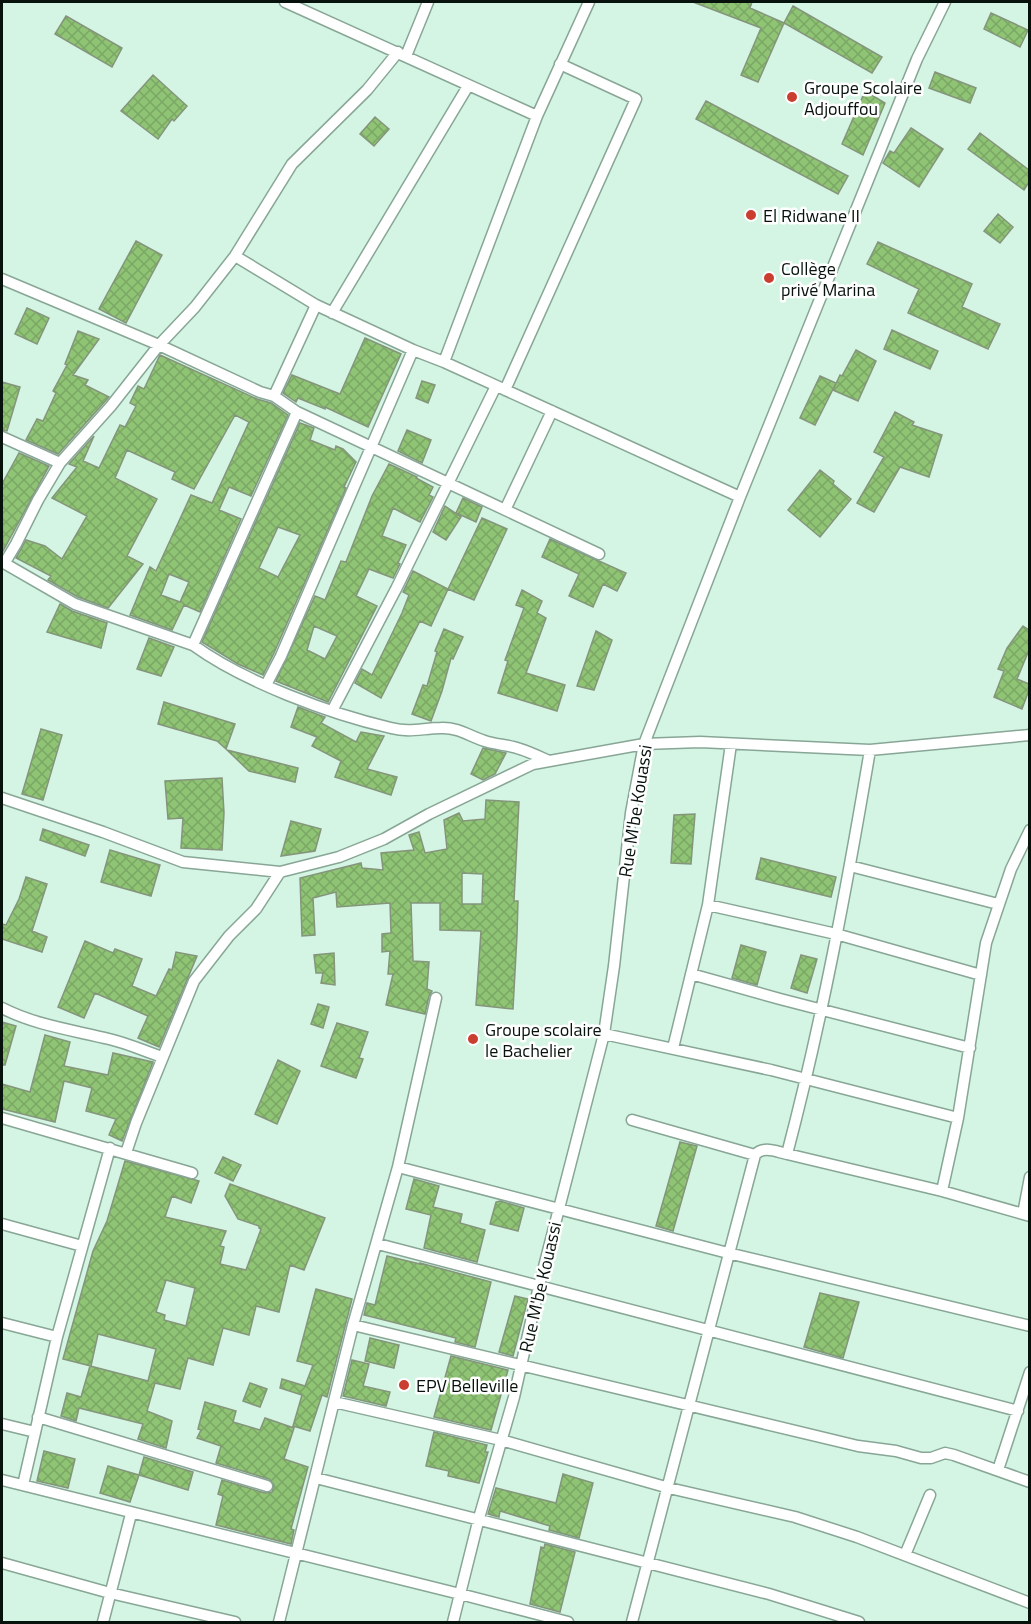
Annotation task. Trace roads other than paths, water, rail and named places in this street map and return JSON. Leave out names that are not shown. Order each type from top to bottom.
[{"type":"street","points":[[285,2],[537,116]]},
{"type":"street","points":[[428,2],[402,54],[308,145],[292,164],[235,256],[195,307],[159,345],[111,406],[60,463],[12,552],[2,562],[75,604],[194,645],[204,653],[266,686],[332,711],[393,729],[419,731],[441,727],[465,731],[487,742],[518,748],[549,761]]},
{"type":"street","points":[[444,362],[537,116],[589,2]]},
{"type":"street","name":"Rue M'be Kouassi","points":[[453,1623],[479,1518],[522,1364],[539,1286],[604,1034],[615,966],[631,813],[644,744],[740,497],[917,59],[945,2]]},
{"type":"street","points":[[332,711],[448,484],[500,388],[636,99],[560,64]]},
{"type":"street","points":[[332,313],[468,86]]},
{"type":"street","points":[[235,256],[332,313],[740,497]]},
{"type":"street","points":[[2,279],[159,345],[260,392],[274,396],[297,412],[371,448],[599,554]]},
{"type":"street","points":[[274,396],[316,305]]},
{"type":"street","points":[[266,686],[413,350]]},
{"type":"street","points":[[505,510],[552,411]]},
{"type":"street","points":[[194,645],[297,412]]},
{"type":"street","points":[[2,437],[60,463]]},
{"type":"street","points":[[2,798],[183,862],[280,872],[339,857],[384,839],[429,814],[533,764],[644,744],[731,744],[870,750],[1027,735],[1029,723]]},
{"type":"street","points":[[673,1048],[708,905],[731,744]]},
{"type":"street","points":[[787,1154],[807,1079],[850,866],[870,750]]},
{"type":"street","points":[[942,1191],[958,1118],[986,943],[998,904],[1029,830]]},
{"type":"street","points":[[850,866],[998,904]]},
{"type":"street","points":[[126,1153],[136,1122],[194,981],[228,936],[256,909],[280,872]]},
{"type":"street","points":[[708,905],[836,934],[981,975]]},
{"type":"street","points":[[692,974],[970,1048]]},
{"type":"street","points":[[279,1623],[353,1325],[378,1244],[398,1167],[436,998]]},
{"type":"street","points":[[2,1008],[15,1015],[112,1040],[162,1057]]},
{"type":"street","points":[[604,1034],[807,1079],[958,1118]]},
{"type":"street","points":[[2,1118],[192,1173]]},
{"type":"street","points":[[632,1120],[755,1155]]},
{"type":"street","points":[[23,1485],[57,1337],[110,1148]]},
{"type":"street","points":[[632,1623],[669,1488],[728,1253],[758,1151],[763,1149],[787,1154],[942,1191],[1026,1215],[1029,1177]]},
{"type":"street","points":[[398,1167],[728,1253],[1029,1326]]},
{"type":"street","points":[[2,1224],[82,1246]]},
{"type":"street","points":[[378,1244],[1018,1412]]},
{"type":"street","points":[[2,1323],[57,1337]]},
{"type":"street","points":[[353,1325],[858,1446],[896,1451],[921,1458],[931,1458],[945,1453],[1029,1482]]},
{"type":"street","points":[[998,1470],[1029,1372]]},
{"type":"street","points":[[334,1402],[501,1440],[669,1488],[795,1517],[857,1537],[1029,1603]]},
{"type":"street","points":[[38,1417],[267,1486]]},
{"type":"street","points":[[2,1424],[35,1432]]},
{"type":"street","points":[[316,1478],[769,1594],[859,1623]]},
{"type":"street","points":[[2,1480],[568,1623]]},
{"type":"street","points":[[905,1555],[930,1495]]},
{"type":"street","points":[[103,1623],[131,1514]]},
{"type":"street","points":[[2,1563],[110,1593],[235,1623]]},
{"type":"place","name":"Groupe Scolaire Adjouffou","points":[[792,97]]},
{"type":"place","name":"El Ridwane II","points":[[751,215]]},
{"type":"place","name":"Collège privé Marina","points":[[769,278]]},
{"type":"place","name":"Groupe scolaire le Bachelier","points":[[473,1039]]},
{"type":"place","name":"EPV Belleville","points":[[404,1385]]}]
